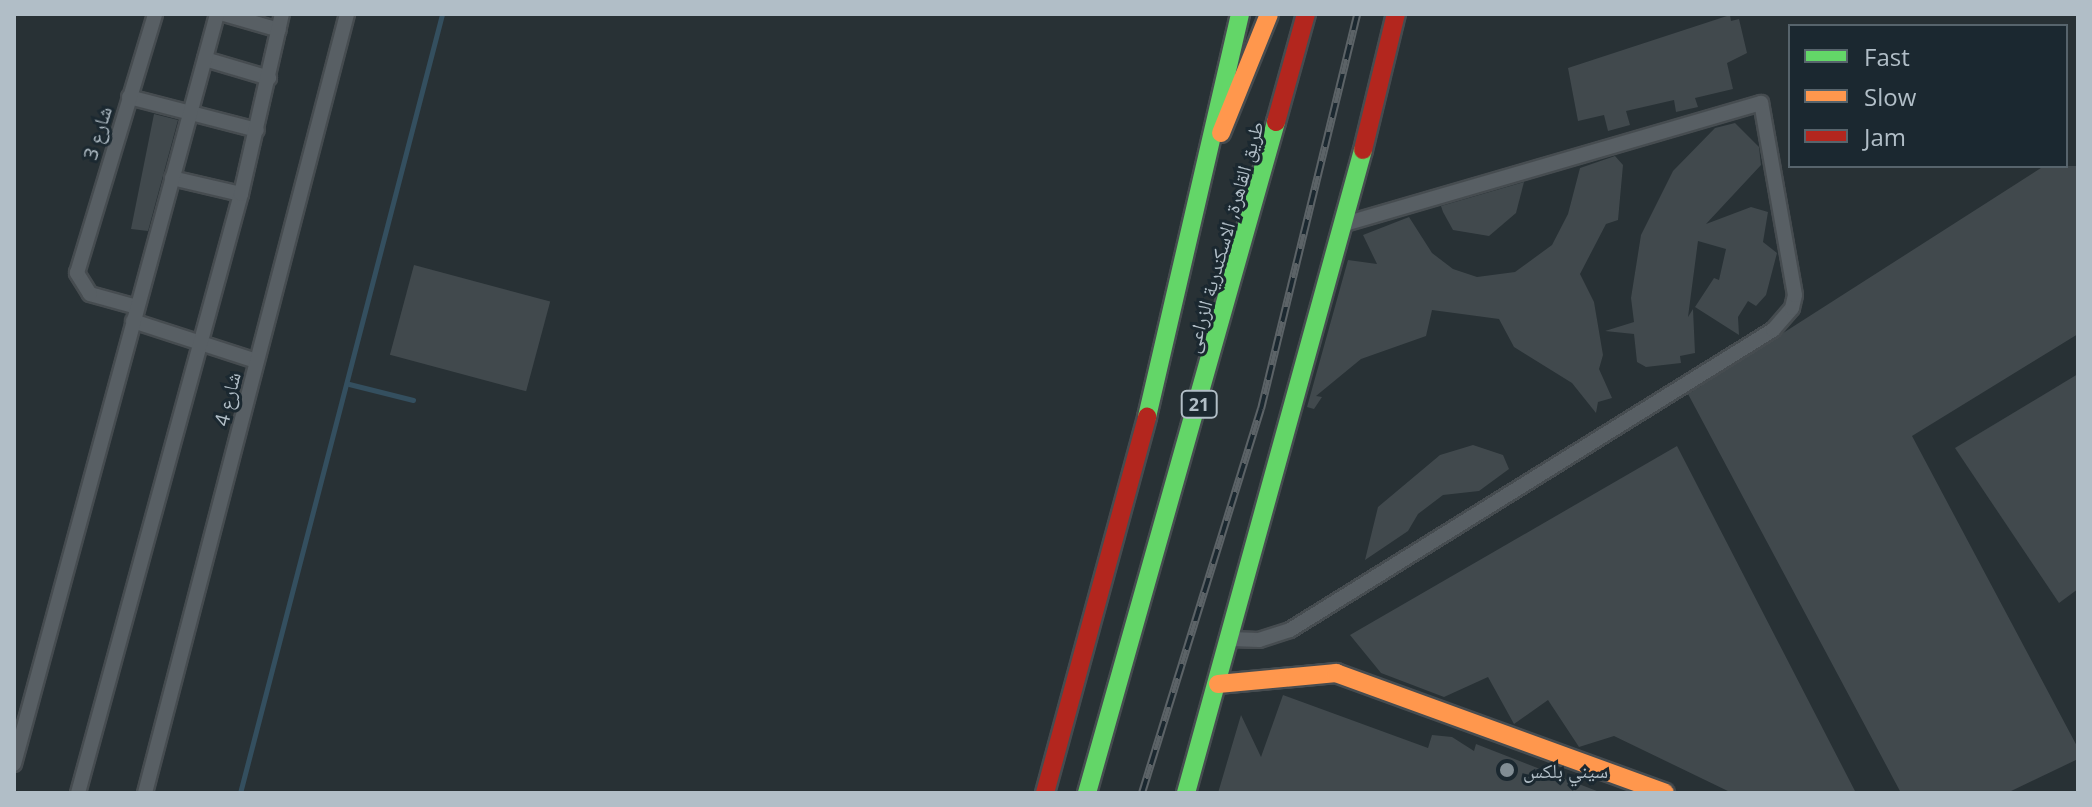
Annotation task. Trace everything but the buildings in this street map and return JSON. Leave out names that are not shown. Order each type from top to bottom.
[{"type":"main road","name":"طريق القاهرة, الاسكندرية الزراعى","points":[[1045,793],[1174,316],[1206,158],[1240,14]]},
{"type":"main road","points":[[1206,158],[1245,85],[1269,14]]},
{"type":"main road","name":"طريق القاهرة, الاسكندرية الزراعى","points":[[1087,793],[1306,14]]},
{"type":"main road","points":[[1186,793],[1345,224],[1396,14]]},
{"type":"main road","points":[[1216,689],[1319,683],[1348,687],[1622,786],[1665,793]]},
{"type":"main road","points":[[1036,793],[1054,758]]},
{"type":"street","name":"شارع 3","points":[[135,314],[90,294],[79,281],[78,263],[155,14]]},
{"type":"street","points":[[78,793],[241,194],[282,14]]},
{"type":"street","name":"شارع 4","points":[[145,793],[347,14]]},
{"type":"street","points":[[14,764],[215,15],[279,30]]},
{"type":"street","points":[[205,59],[269,78]]},
{"type":"street","points":[[129,97],[257,130]]},
{"type":"street","points":[[1231,639],[1259,640],[1290,630],[1773,330],[1792,308],[1795,295],[1761,103],[1345,224]]},
{"type":"street","points":[[172,178],[241,194]]},
{"type":"street","points":[[135,314],[200,343],[256,361]]},
{"type":"waterway","points":[[240,793],[442,14]]},
{"type":"waterway","points":[[349,384],[413,400]]},
{"type":"railway","points":[[1142,793],[1261,409],[1357,14]]},
{"type":"traffic: fast","points":[[1147,417],[1240,14]]},
{"type":"traffic: fast","points":[[1087,793],[1276,122]]},
{"type":"traffic: fast","points":[[1186,793],[1363,150]]},
{"type":"traffic: slow","points":[[1221,133],[1269,14]]},
{"type":"traffic: slow","points":[[1218,684],[1336,673],[1665,793]]},
{"type":"traffic: jam","points":[[1276,122],[1306,14]]},
{"type":"traffic: jam","points":[[1363,150],[1396,14]]},
{"type":"traffic: jam","points":[[1045,793],[1147,417]]},
{"type":"place","name":"سيني بلكس","points":[[1507,770]]}]
